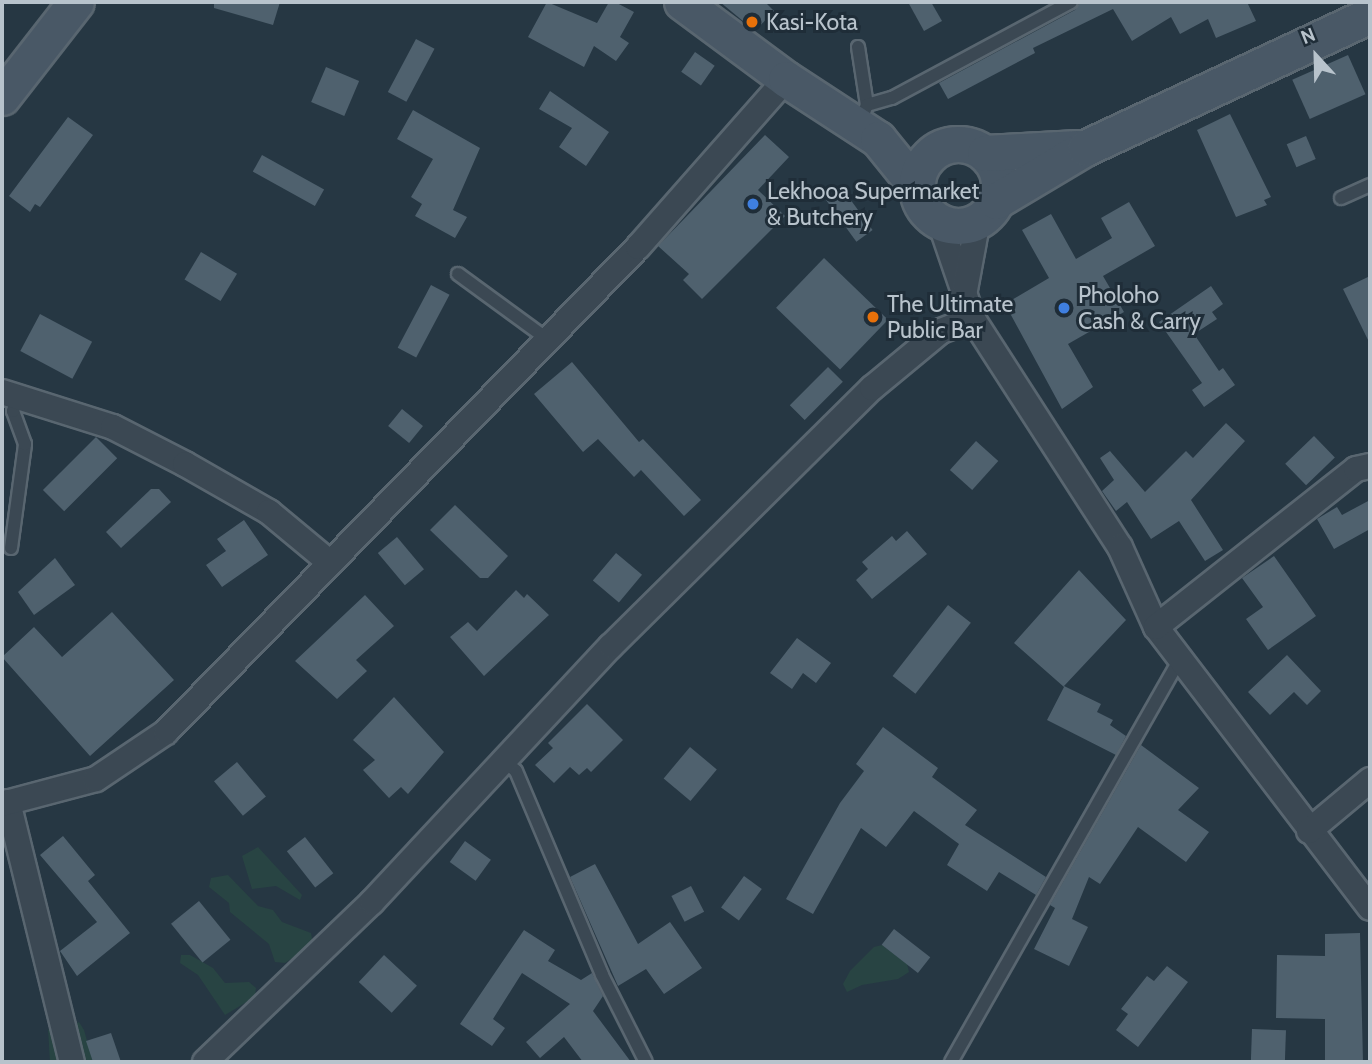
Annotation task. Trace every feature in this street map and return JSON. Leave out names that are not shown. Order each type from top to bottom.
[{"type":"main road","points":[[2,97],[76,2]]},
{"type":"main road","points":[[682,2],[786,79],[868,123],[938,149]]},
{"type":"main road","points":[[868,123],[916,186],[923,207],[940,222],[953,226],[987,211],[1085,148],[1370,15]]},
{"type":"main road","points":[[916,186],[922,164],[938,149],[962,144],[985,153],[1085,148]]},
{"type":"main road","points":[[985,153],[998,175],[987,211]]},
{"type":"street","points":[[72,1062],[5,803],[96,779],[166,732],[328,561],[638,247],[786,79]]},
{"type":"street","points":[[965,291],[987,211]]},
{"type":"street","points":[[940,222],[973,319],[1119,547],[1156,627],[1179,661],[1370,908]]},
{"type":"street","points":[[205,1062],[372,902],[611,646],[872,388],[941,331],[973,319]]},
{"type":"street","points":[[9,394],[113,427],[185,464],[269,512],[328,561]]},
{"type":"street","points":[[1156,627],[1356,469],[1370,467]]},
{"type":"street","points":[[1310,831],[1370,780]]},
{"type":"lane","points":[[868,123],[892,98],[1071,2]]},
{"type":"lane","points":[[858,47],[868,123]]},
{"type":"lane","points":[[1341,198],[1370,186]]},
{"type":"lane","points":[[458,274],[547,339]]},
{"type":"lane","points":[[9,394],[25,444],[11,548]]},
{"type":"lane","points":[[951,1062],[1179,661]]},
{"type":"lane","points":[[504,760],[516,771],[602,975],[646,1062]]},
{"type":"green space","points":[[258,847],[302,895],[300,900],[276,886],[252,889],[242,856]]},
{"type":"green space","points":[[228,875],[258,906],[273,910],[282,922],[311,933],[313,944],[285,963],[275,962],[269,944],[230,912],[229,903],[209,887],[211,878]]},
{"type":"green space","points":[[882,945],[907,964],[909,972],[898,979],[862,985],[847,992],[843,984],[850,971],[874,947]]},
{"type":"green space","points":[[181,955],[190,955],[213,968],[225,983],[249,982],[256,988],[255,997],[225,1015],[198,975],[180,963]]},
{"type":"green space","points":[[79,1022],[93,1062],[79,1062],[72,1025]]},
{"type":"green space","points":[[48,1029],[51,1032],[60,1062],[50,1062]]},
{"type":"building","points":[[214,2],[280,2],[273,25],[214,8]]},
{"type":"building","points":[[547,2],[597,23],[609,2],[615,2],[634,12],[620,37],[629,43],[616,61],[594,46],[584,67],[528,37]]},
{"type":"building","name":"Kasi-Kota","points":[[720,2],[765,2],[774,11],[755,31]]},
{"type":"building","points":[[908,2],[931,2],[942,21],[924,31]]},
{"type":"building","points":[[1080,2],[1247,2],[1256,21],[1216,38],[1208,19],[1180,34],[1171,17],[1132,41],[1113,9],[1033,48],[1035,53],[948,99],[939,83],[1075,10]]},
{"type":"building","points":[[416,39],[435,49],[406,102],[388,92]]},
{"type":"building","points":[[695,52],[715,66],[701,85],[681,72]]},
{"type":"building","points":[[1348,55],[1365,94],[1310,119],[1292,80]]},
{"type":"building","points":[[326,67],[359,81],[344,116],[311,102]]},
{"type":"building","points":[[550,91],[609,132],[586,166],[559,147],[572,128],[539,109]]},
{"type":"building","points":[[413,110],[480,148],[453,210],[467,217],[455,238],[415,216],[422,204],[411,197],[433,159],[397,139]]},
{"type":"building","points":[[1230,114],[1271,197],[1264,200],[1267,205],[1236,217],[1197,130]]},
{"type":"building","points":[[68,117],[93,135],[40,207],[35,204],[30,212],[9,196]]},
{"type":"building","points":[[765,135],[789,157],[758,190],[785,216],[702,299],[683,280],[689,274],[658,246]]},
{"type":"building","points":[[1306,136],[1316,159],[1296,167],[1287,144]]},
{"type":"building","points":[[262,155],[324,189],[315,206],[253,172]]},
{"type":"building","points":[[842,188],[873,230],[856,242],[826,200]]},
{"type":"building","points":[[1129,202],[1155,246],[1103,276],[1124,312],[1068,344],[1093,387],[1062,409],[1005,304],[1049,278],[1022,230],[1051,214],[1076,259],[1112,238],[1101,218]]},
{"type":"building","points":[[201,252],[237,274],[221,301],[185,279]]},
{"type":"building","points":[[824,258],[888,320],[840,369],[776,308]]},
{"type":"building","points":[[1370,276],[1370,344],[1343,289]]},
{"type":"building","points":[[431,285],[450,295],[416,358],[398,348]]},
{"type":"building","points":[[1211,286],[1223,304],[1212,312],[1217,319],[1194,334],[1219,371],[1223,368],[1235,385],[1204,407],[1192,390],[1202,383],[1159,322]]},
{"type":"building","points":[[40,314],[92,342],[72,379],[20,351]]},
{"type":"building","points":[[572,362],[639,442],[643,439],[701,500],[684,516],[641,470],[634,477],[598,439],[583,452],[534,394]]},
{"type":"building","points":[[828,367],[843,382],[805,420],[790,405]]},
{"type":"building","points":[[402,409],[423,426],[409,443],[388,426]]},
{"type":"building","points":[[1226,423],[1245,441],[1191,500],[1223,550],[1205,561],[1179,521],[1151,539],[1127,502],[1116,511],[1102,491],[1114,480],[1100,458],[1110,451],[1145,492],[1186,451],[1193,458]]},
{"type":"building","points":[[1314,436],[1335,458],[1306,485],[1285,464]]},
{"type":"building","points":[[96,437],[117,458],[64,511],[43,490]]},
{"type":"building","points":[[976,441],[998,461],[972,490],[950,470]]},
{"type":"building","points":[[151,489],[159,489],[171,502],[121,548],[106,532]]},
{"type":"building","points":[[1370,500],[1370,529],[1334,549],[1317,519],[1337,507],[1342,515]]},
{"type":"building","points":[[455,505],[508,556],[488,578],[480,578],[430,530]]},
{"type":"building","points":[[244,520],[268,555],[222,587],[206,565],[226,551],[217,539]]},
{"type":"building","points":[[907,531],[927,554],[872,599],[856,580],[868,569],[862,562],[892,536],[896,541]]},
{"type":"building","points":[[397,537],[424,569],[405,585],[378,553]]},
{"type":"building","points":[[616,553],[642,575],[619,602],[593,581]]},
{"type":"building","points":[[1274,556],[1316,616],[1268,650],[1246,619],[1263,607],[1242,578]]},
{"type":"building","points":[[55,558],[75,585],[34,615],[18,592]]},
{"type":"building","points":[[1079,570],[1126,620],[1064,686],[1101,704],[1097,712],[1113,720],[1110,725],[1126,736],[1116,755],[1047,720],[1064,687],[1014,643]]},
{"type":"building","points":[[516,590],[524,598],[527,594],[549,615],[484,676],[450,637],[468,622],[477,631]]},
{"type":"building","points":[[365,595],[394,626],[356,660],[367,671],[337,699],[295,661]]},
{"type":"building","points":[[948,605],[971,623],[915,694],[893,676]]},
{"type":"building","points":[[112,612],[174,680],[90,756],[2,657],[34,627],[62,657]]},
{"type":"building","points":[[797,638],[831,663],[816,683],[803,673],[792,689],[770,673]]},
{"type":"building","points":[[1287,655],[1321,691],[1307,705],[1294,692],[1270,715],[1248,692]]},
{"type":"building","points":[[394,697],[444,752],[408,794],[401,787],[389,798],[363,770],[375,760],[353,740]]},
{"type":"building","points":[[587,704],[623,740],[591,772],[587,768],[579,775],[570,767],[554,783],[535,765],[553,748],[548,743]]},
{"type":"building","points":[[883,727],[938,768],[932,777],[977,810],[965,825],[1046,877],[1036,895],[999,872],[987,891],[947,865],[959,844],[914,811],[886,847],[861,828],[813,914],[786,899],[840,803],[864,771],[856,764]]},
{"type":"building","points":[[1141,745],[1199,788],[1178,810],[1209,832],[1186,862],[1138,827],[1100,884],[1089,877],[1072,919],[1088,927],[1069,966],[1034,949],[1055,908],[1050,905]]},
{"type":"building","points":[[690,747],[717,769],[690,801],[664,778]]},
{"type":"building","points":[[237,762],[266,796],[243,816],[214,781]]},
{"type":"building","points":[[63,836],[95,875],[88,881],[130,933],[77,976],[60,951],[97,922],[40,855]]},
{"type":"building","points":[[305,837],[333,873],[315,887],[287,851]]},
{"type":"building","points":[[465,841],[491,860],[476,881],[450,862]]},
{"type":"building","points":[[595,864],[638,944],[670,922],[702,968],[664,994],[646,969],[618,986],[570,877]]},
{"type":"building","points":[[744,876],[762,889],[739,920],[721,908]]},
{"type":"building","points":[[691,886],[704,912],[685,922],[671,896]]},
{"type":"building","points":[[199,901],[230,940],[202,963],[171,924]]},
{"type":"building","points":[[894,929],[930,957],[918,973],[882,945]]},
{"type":"building","points":[[524,930],[555,950],[548,961],[581,980],[592,973],[603,996],[593,1011],[631,1062],[583,1062],[564,1037],[540,1058],[526,1042],[570,1004],[522,973],[493,1019],[505,1028],[492,1046],[460,1024]]},
{"type":"building","points":[[1360,933],[1363,1062],[1325,1062],[1325,1019],[1276,1018],[1277,955],[1325,956],[1325,934]]},
{"type":"building","points":[[384,955],[417,986],[392,1013],[359,982]]},
{"type":"building","points":[[1167,966],[1188,982],[1138,1047],[1116,1030],[1128,1014],[1121,1009],[1147,976],[1154,981]]},
{"type":"building","points":[[1252,1029],[1286,1030],[1285,1062],[1251,1062]]},
{"type":"building","points":[[111,1033],[121,1062],[93,1062],[86,1041]]},
{"type":"place","name":"Kasi-Kota","points":[[752,22]]},
{"type":"place","name":"Lekhooa Supermarket & Butchery","points":[[753,204]]},
{"type":"place","name":"Pholoho Cash & Carry","points":[[1064,308]]},
{"type":"place","name":"The Ultimate Public Bar","points":[[873,317]]}]
